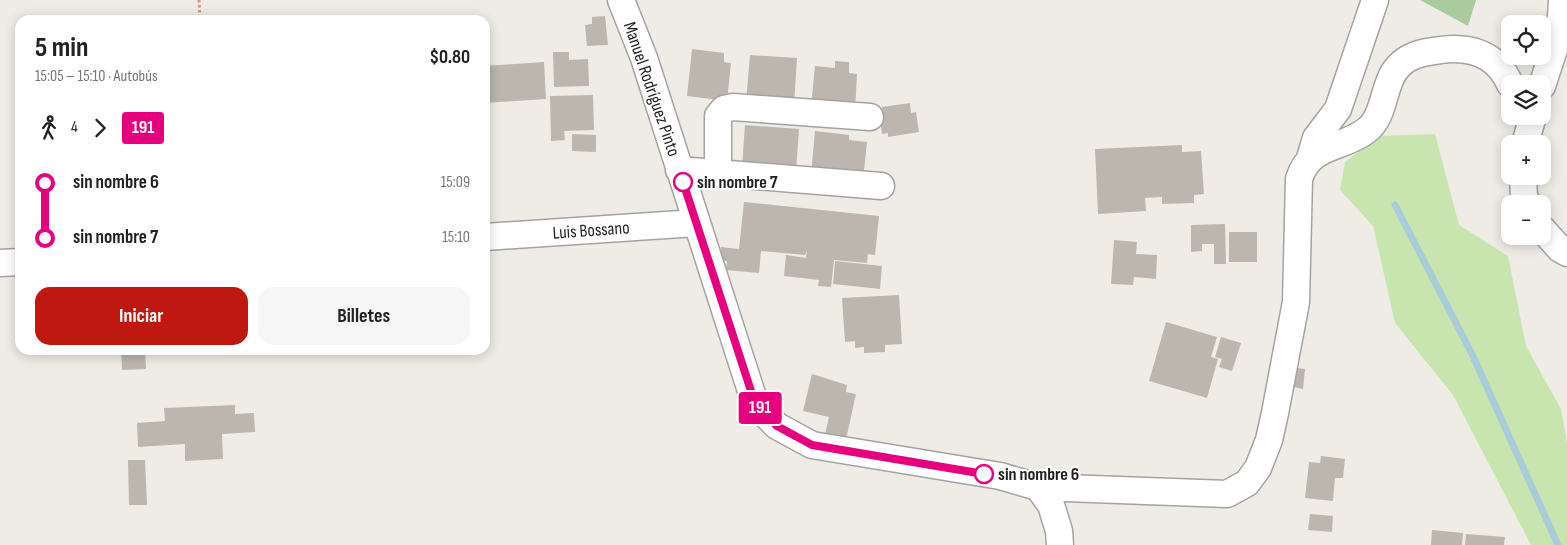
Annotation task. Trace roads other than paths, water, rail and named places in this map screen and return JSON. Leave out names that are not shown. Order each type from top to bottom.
[{"type":"street","name":"Manuel Rodríguez Pinto","points":[[621,0],[644,58],[752,394],[762,412],[777,426],[812,445],[1000,476],[1038,487],[1228,494],[1247,483],[1258,468],[1269,440],[1296,302],[1299,179],[1303,167],[1310,158],[1316,138],[1338,109],[1375,0]]},
{"type":"street","points":[[1546,75],[1560,31],[1562,0]]},
{"type":"street","points":[[1310,158],[1368,130],[1378,116],[1394,72],[1401,64],[1426,51],[1454,47],[1469,49],[1489,59],[1506,75]]},
{"type":"street","points":[[718,172],[718,116],[724,109],[733,107],[870,116]]},
{"type":"street","points":[[679,170],[881,186]]},
{"type":"street","name":"Luis Bossano","points":[[490,237],[696,223]]},
{"type":"street","points":[[1551,239],[1560,249],[1567,253]]},
{"type":"street","points":[[0,263],[15,262]]},
{"type":"street","points":[[1038,487],[1051,505],[1059,531],[1060,545]]},
{"type":"waterway","points":[[1395,205],[1472,354],[1558,545]]},
{"type":"place","name":"sin nombre 7","points":[[683,182]]},
{"type":"place","name":"sin nombre 6","points":[[984,474]]}]
